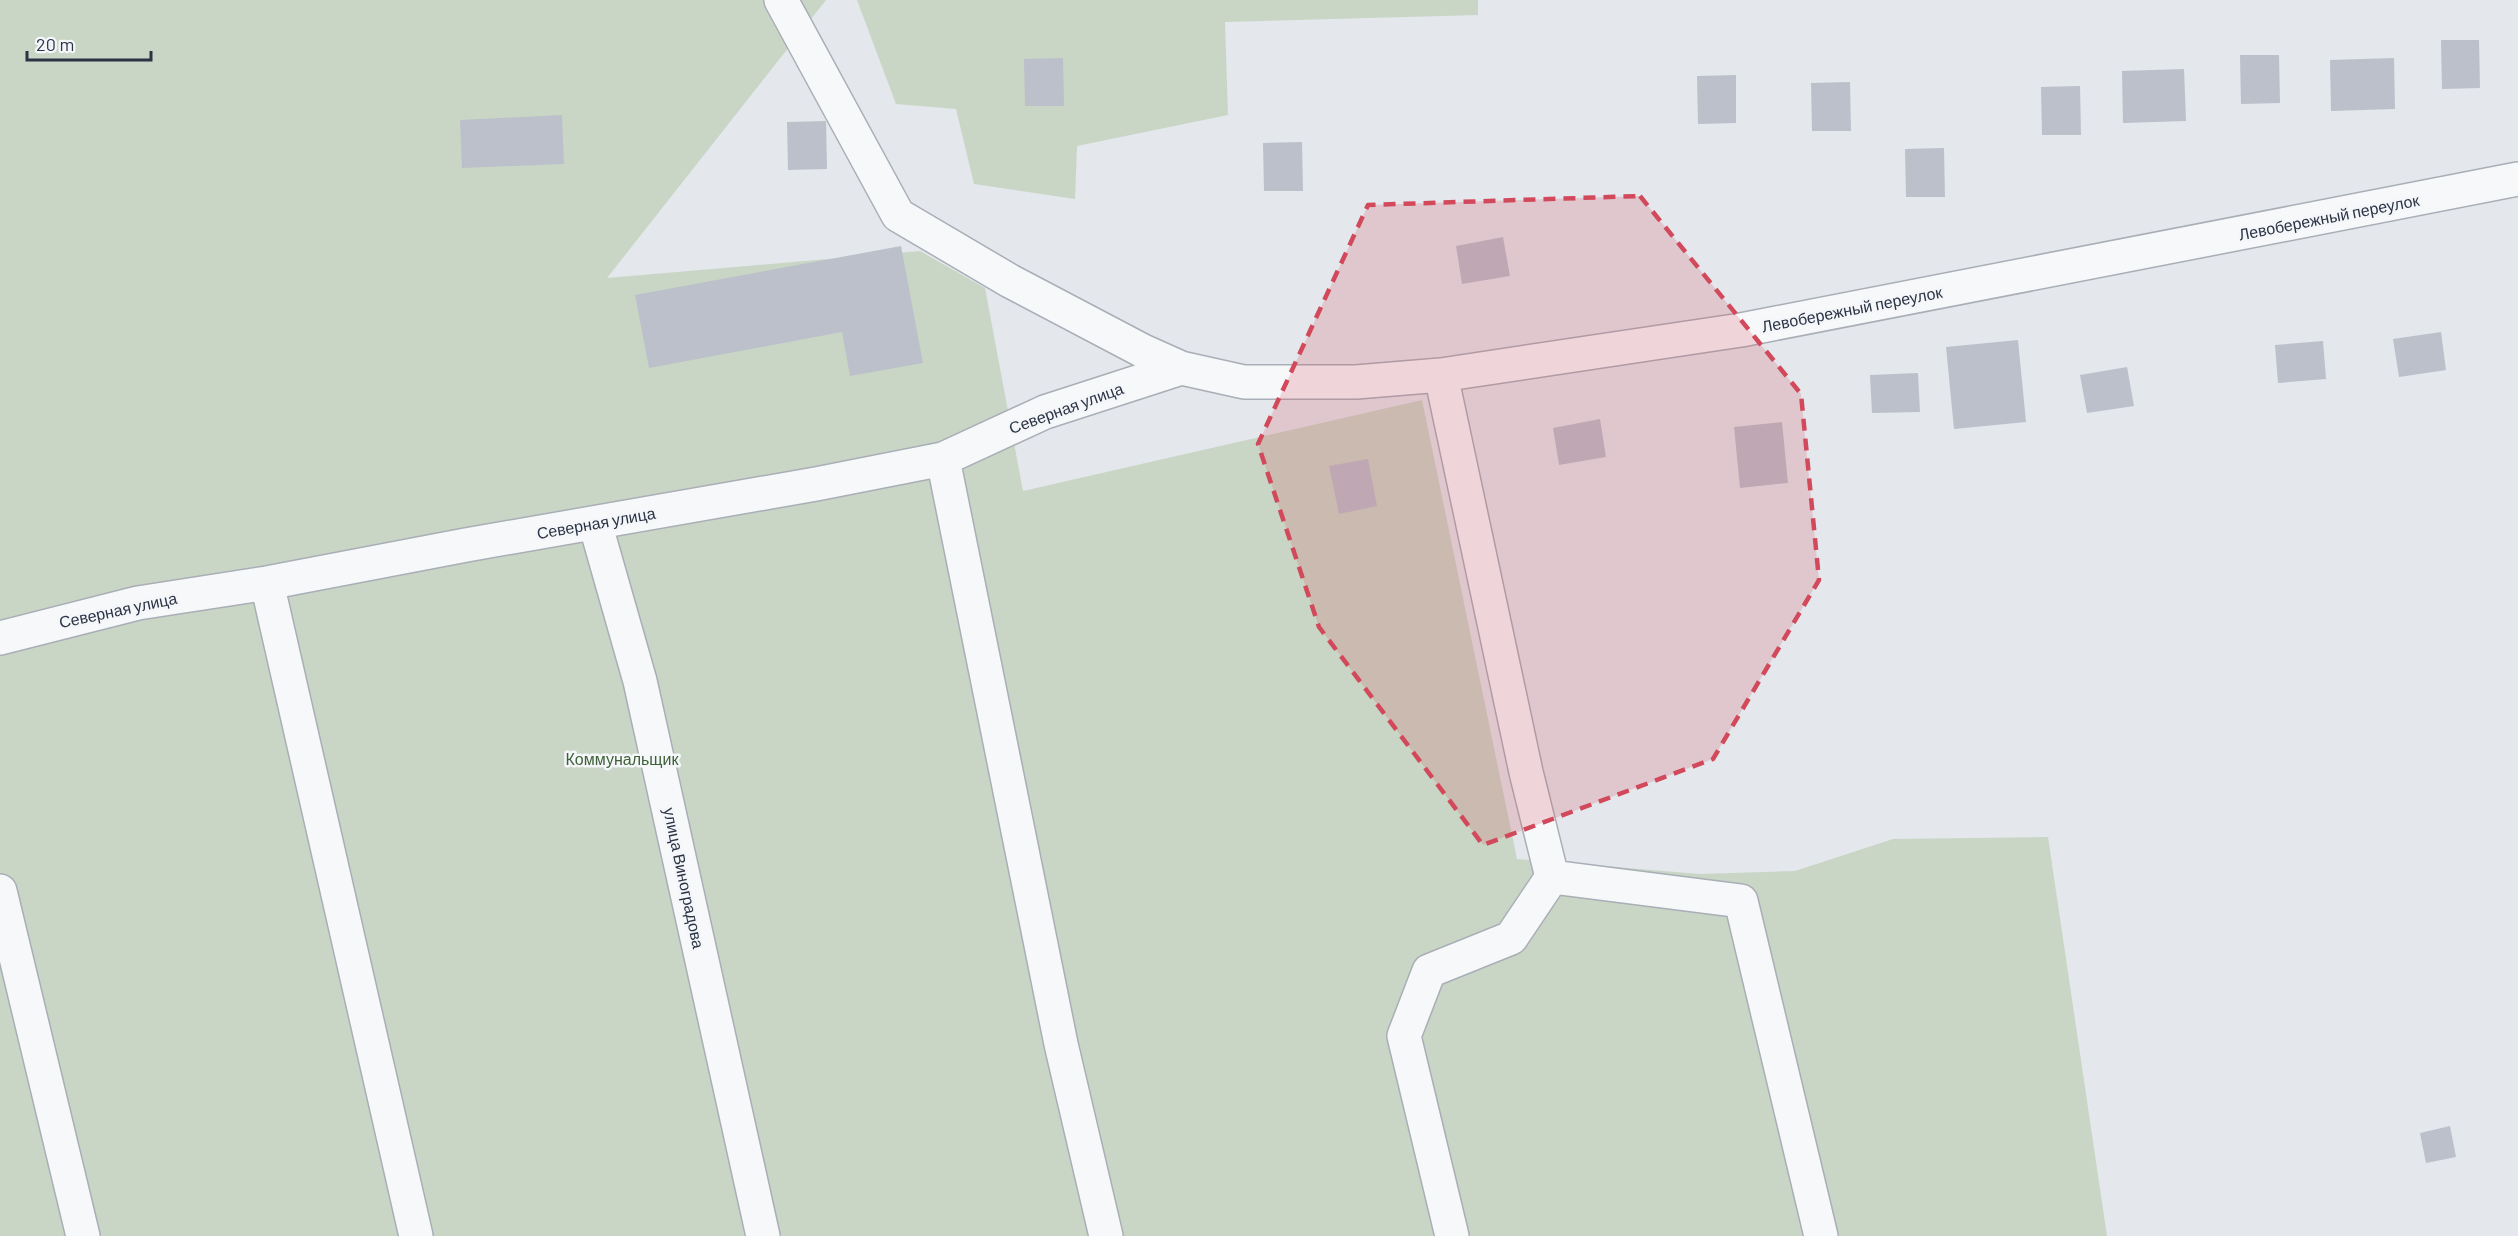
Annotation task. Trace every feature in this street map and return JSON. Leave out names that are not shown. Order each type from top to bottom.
[{"type":"street","name":"Левобережный переулок","points":[[781,0],[898,215],[1010,281],[1181,368],[1244,382],[1356,382],[1441,375],[1741,330],[2518,179]]},
{"type":"street","name":"Северная улица","points":[[0,638],[138,603],[267,583],[943,459],[1045,412],[1181,368]]},
{"type":"street","points":[[1441,375],[1526,772],[1552,877],[1511,938],[1429,971],[1404,1036],[1452,1236]]},
{"type":"street","points":[[943,459],[1061,1044],[1106,1236]]},
{"type":"street","name":"улица Виноградова","points":[[595,523],[640,681],[763,1236]]},
{"type":"street","points":[[267,583],[416,1236]]},
{"type":"street","points":[[1552,877],[1741,901],[1821,1236]]},
{"type":"street","points":[[0,891],[83,1236]]},
{"type":"highlighted area","points":[[1640,196],[1801,394],[1819,580],[1713,759],[1483,845],[1319,627],[1258,444],[1368,205]]},
{"type":"green space","name":"Коммунальщик","points":[[0,0],[826,0],[607,278],[920,251],[985,288],[1023,491],[1422,400],[1517,859],[1700,874],[1795,871],[1893,839],[2048,837],[2107,1236],[0,1236]]},
{"type":"green space","points":[[857,0],[1478,0],[1478,15],[1225,22],[1228,115],[1077,146],[1075,199],[974,184],[956,109],[896,104]]},
{"type":"building","points":[[2441,40],[2479,40],[2480,88],[2442,89]]},
{"type":"building","points":[[2240,55],[2279,55],[2280,103],[2241,104]]},
{"type":"building","points":[[1063,58],[1064,106],[1025,106],[1024,59]]},
{"type":"building","points":[[2394,58],[2395,109],[2331,111],[2330,60]]},
{"type":"building","points":[[2184,69],[2186,121],[2123,123],[2122,71]]},
{"type":"building","points":[[1736,75],[1736,123],[1698,124],[1697,76]]},
{"type":"building","points":[[1850,82],[1851,131],[1812,131],[1811,83]]},
{"type":"building","points":[[2080,86],[2081,135],[2042,135],[2041,87]]},
{"type":"building","points":[[562,115],[564,164],[462,168],[460,120]]},
{"type":"building","points":[[826,121],[827,169],[788,170],[787,122]]},
{"type":"building","points":[[1302,142],[1303,191],[1264,191],[1263,143]]},
{"type":"building","points":[[1944,148],[1945,197],[1906,197],[1905,149]]},
{"type":"building","points":[[1503,237],[1510,276],[1462,284],[1456,246]]},
{"type":"building","points":[[901,246],[923,363],[850,376],[842,332],[649,368],[635,295]]},
{"type":"building","points":[[2441,332],[2446,370],[2399,377],[2393,339]]},
{"type":"building","points":[[2018,340],[2026,422],[1954,429],[1946,347]]},
{"type":"building","points":[[2323,341],[2326,379],[2278,383],[2275,345]]},
{"type":"building","points":[[2127,367],[2134,406],[2087,413],[2080,375]]},
{"type":"building","points":[[1918,373],[1920,412],[1872,413],[1870,375]]},
{"type":"building","points":[[1600,419],[1606,457],[1559,465],[1553,428]]},
{"type":"building","points":[[1782,422],[1788,483],[1740,488],[1734,427]]},
{"type":"building","points":[[1368,459],[1377,506],[1339,514],[1329,466]]},
{"type":"building","points":[[2450,1126],[2456,1157],[2426,1163],[2420,1133]]}]
